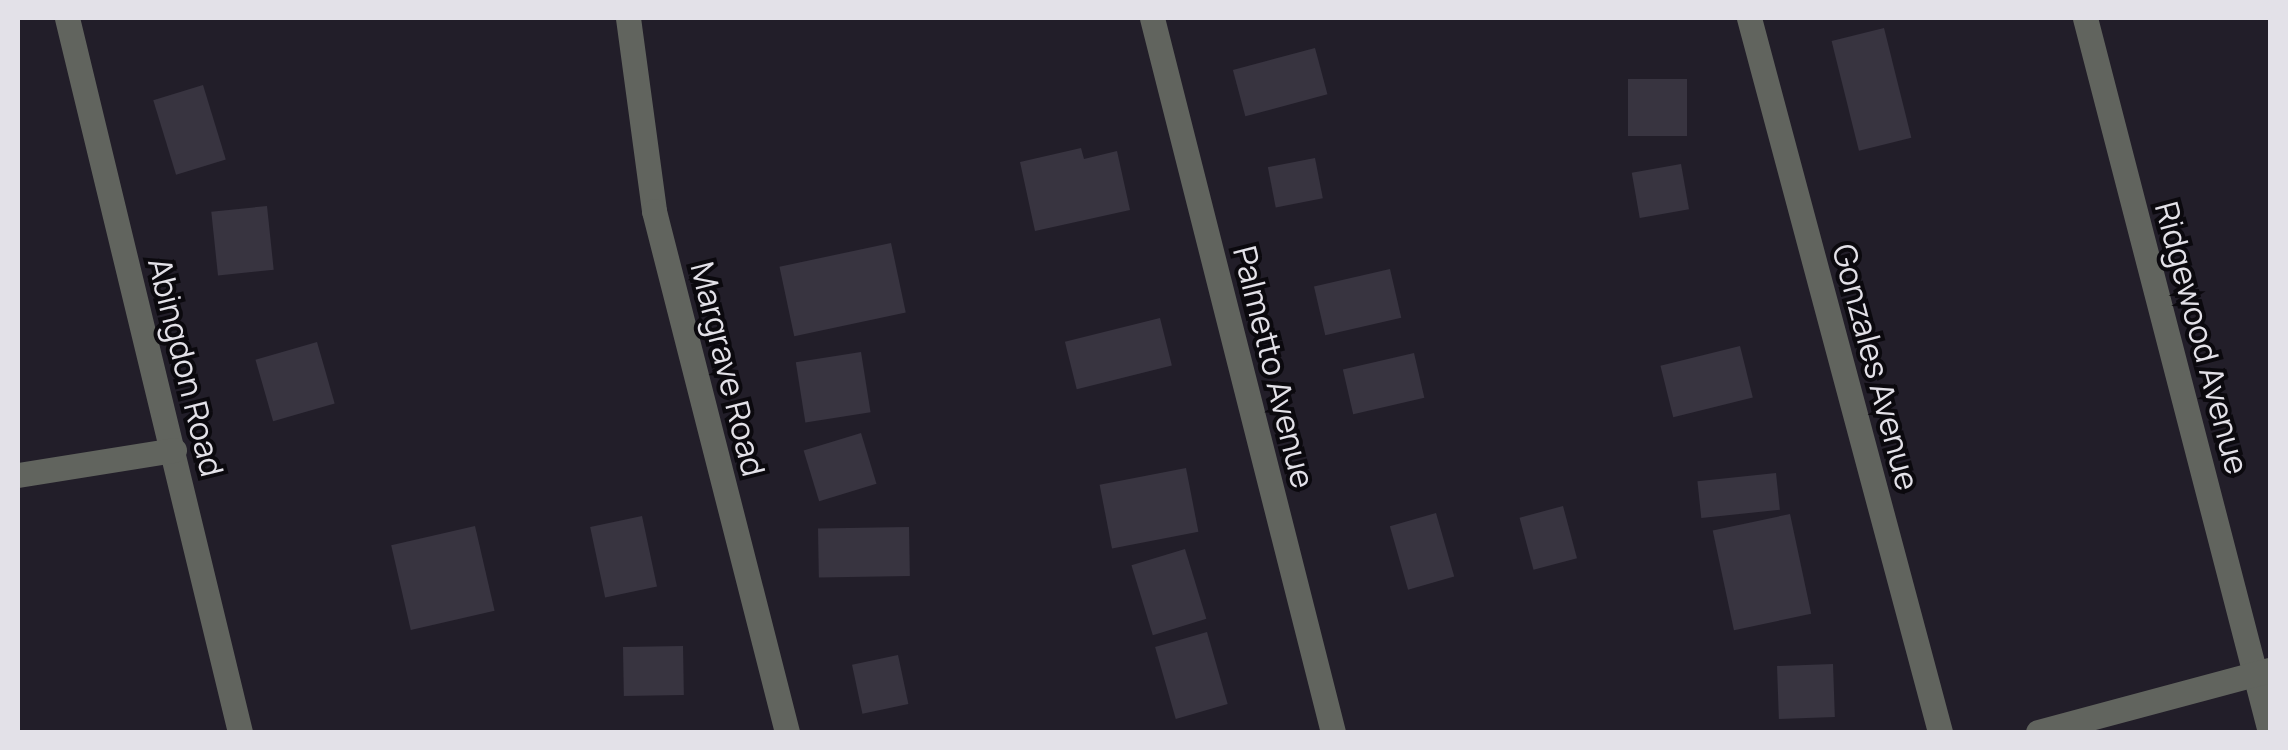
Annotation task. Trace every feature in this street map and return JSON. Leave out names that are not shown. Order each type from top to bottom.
[{"type":"street","name":"Abingdon Road","points":[[67,18],[240,732]]},
{"type":"street","name":"Margrave Road","points":[[628,18],[654,211],[787,732]]},
{"type":"street","name":"Palmetto Avenue","points":[[1152,18],[1332,732]]},
{"type":"street","name":"Gonzales Avenue","points":[[1750,18],[1940,732]]},
{"type":"street","name":"Ridgewood Avenue","points":[[2085,18],[2263,672],[2270,732]]},
{"type":"street","points":[[18,475],[174,450]]},
{"type":"street","points":[[2038,732],[2263,672]]},
{"type":"building","points":[[1884,28],[1911,138],[1859,151],[1832,41]]},
{"type":"building","points":[[1315,48],[1327,94],[1245,116],[1233,70]]},
{"type":"building","points":[[1628,79],[1687,79],[1687,136],[1628,136]]},
{"type":"building","points":[[203,85],[226,160],[176,175],[153,100]]},
{"type":"building","points":[[1081,148],[1084,159],[1117,151],[1130,210],[1035,231],[1020,162]]},
{"type":"building","points":[[1315,158],[1323,198],[1276,207],[1268,167]]},
{"type":"building","points":[[1681,164],[1689,209],[1640,218],[1632,173]]},
{"type":"building","points":[[267,206],[274,270],[218,276],[211,212]]},
{"type":"building","points":[[891,243],[906,312],[794,336],[779,267]]},
{"type":"building","points":[[1390,269],[1401,318],[1325,335],[1314,287]]},
{"type":"building","points":[[1160,318],[1172,366],[1077,389],[1065,342]]},
{"type":"building","points":[[317,342],[335,404],[273,421],[255,360]]},
{"type":"building","points":[[1740,346],[1753,397],[1673,417],[1660,366]]},
{"type":"building","points":[[861,352],[871,412],[805,423],[796,362]]},
{"type":"building","points":[[1414,353],[1424,398],[1353,414],[1343,369]]},
{"type":"building","points":[[861,433],[876,484],[819,501],[804,451]]},
{"type":"building","points":[[1186,468],[1198,532],[1112,549],[1100,485]]},
{"type":"building","points":[[1776,473],[1780,510],[1701,518],[1697,481]]},
{"type":"building","points":[[1563,506],[1577,558],[1534,570],[1520,518]]},
{"type":"building","points":[[1436,513],[1454,576],[1408,590],[1390,526]]},
{"type":"building","points":[[1790,514],[1811,614],[1734,630],[1713,530]]},
{"type":"building","points":[[642,516],[657,586],[605,597],[590,527]]},
{"type":"building","points":[[475,526],[495,611],[411,630],[391,545]]},
{"type":"building","points":[[909,527],[910,576],[819,578],[818,529]]},
{"type":"building","points":[[1185,549],[1206,619],[1153,635],[1131,565]]},
{"type":"building","points":[[1207,632],[1228,704],[1176,719],[1155,647]]},
{"type":"building","points":[[683,646],[684,695],[624,696],[623,647]]},
{"type":"building","points":[[898,655],[908,704],[862,714],[852,665]]},
{"type":"building","points":[[1833,664],[1835,717],[1779,719],[1777,666]]}]
